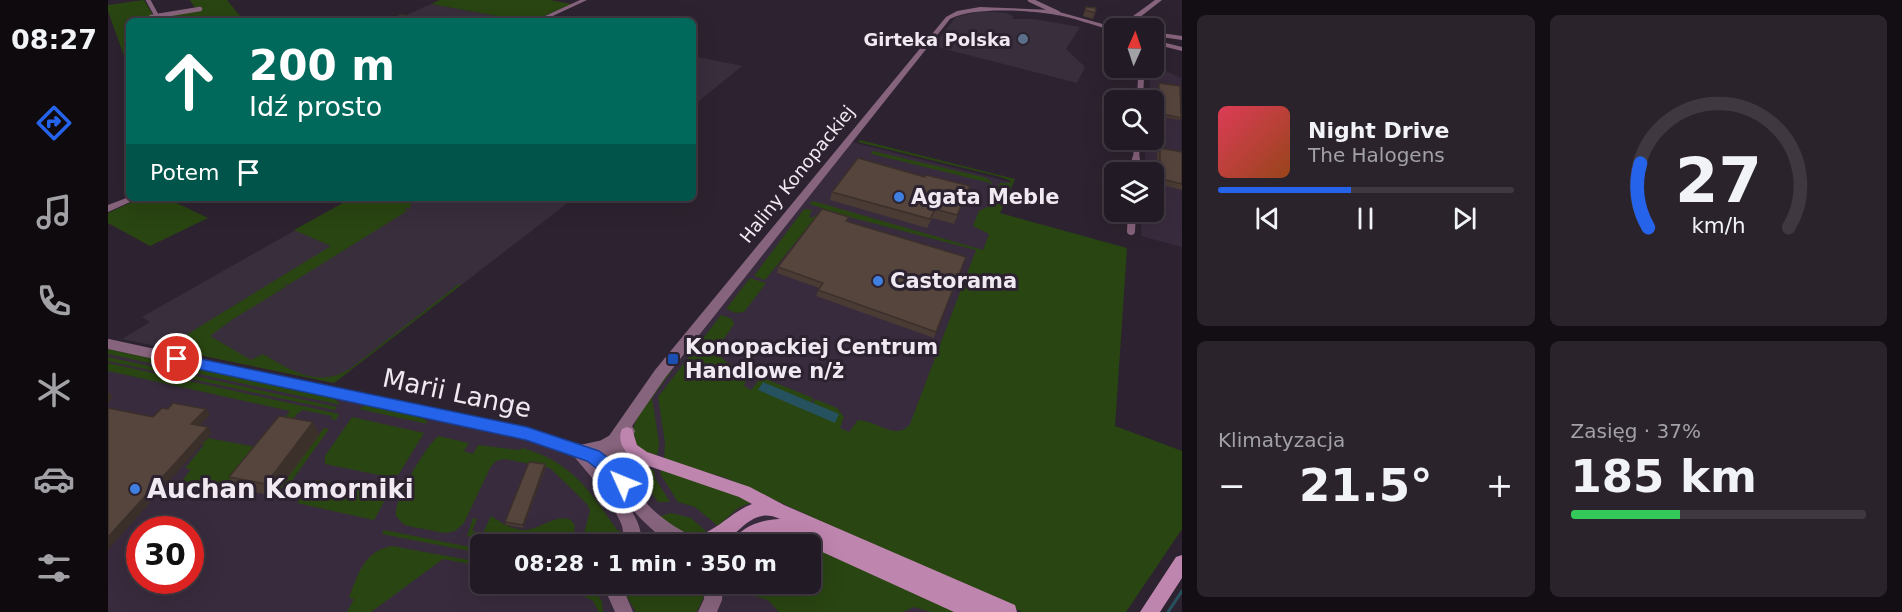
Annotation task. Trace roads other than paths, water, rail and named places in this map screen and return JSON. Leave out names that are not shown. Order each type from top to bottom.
[{"type":"main road","points":[[621,436],[628,446],[642,457],[744,492],[778,510],[1008,612]]},
{"type":"main road","points":[[720,534],[748,512],[763,509],[778,510]]},
{"type":"main road","points":[[752,534],[772,526],[789,528],[802,534]]},
{"type":"main road","points":[[821,542],[975,612]]},
{"type":"main road","points":[[1149,612],[1182,563]]},
{"type":"street","points":[[148,0],[156,18],[200,9]]},
{"type":"street","points":[[544,18],[584,0]]},
{"type":"street","points":[[1030,0],[1045,12]]},
{"type":"street","points":[[1134,18],[1159,0]]},
{"type":"street","name":"Haliny Konopackiej","points":[[600,461],[621,436],[632,415],[667,366],[948,18],[959,12],[976,10],[1045,12],[1104,28]]},
{"type":"street","points":[[1056,16],[1104,28]]},
{"type":"street","points":[[1164,35],[1182,38]]},
{"type":"street","points":[[1164,44],[1182,49]]},
{"type":"street","points":[[108,209],[127,201]]},
{"type":"street","points":[[1131,222],[1131,231]]},
{"type":"street","name":"Marii Lange","points":[[108,344],[527,434],[593,456],[626,485],[651,518],[670,534]]},
{"type":"street","points":[[578,452],[603,446],[621,436]]},
{"type":"street","name":"Haliny Konopackiej","points":[[621,436],[620,459],[626,485]]},
{"type":"street","name":"Marii Lange","points":[[578,452],[602,480],[628,518],[632,534]]},
{"type":"street","points":[[600,461],[599,469],[602,480]]},
{"type":"street","points":[[616,594],[624,612]]},
{"type":"street","points":[[709,611],[713,594]]},
{"type":"water","points":[[763,382],[839,414],[835,423],[758,390]]},
{"type":"waterway","points":[[1168,612],[1182,591]]},
{"type":"place","name":"Girteka Polska","points":[[1023,39]]},
{"type":"place","name":"Agata Meble","points":[[899,197]]},
{"type":"place","name":"Castorama","points":[[878,281]]},
{"type":"place","name":"Konopackiej Centrum Handlowe n/ż","points":[[673,359]]},
{"type":"place","name":"Auchan Komorniki","points":[[135,489]]}]
